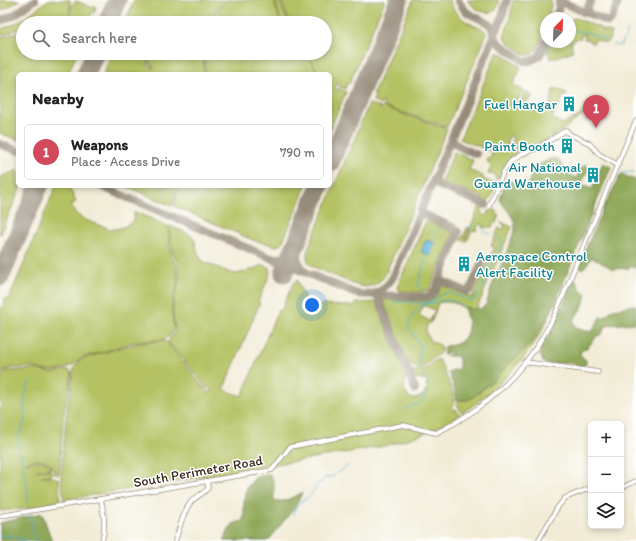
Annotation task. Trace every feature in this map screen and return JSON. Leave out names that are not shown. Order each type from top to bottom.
[{"type":"street","points":[[598,372],[525,362],[540,342],[552,319],[636,121]]},
{"type":"street","points":[[489,205],[504,171],[510,162],[566,130],[569,134],[589,143],[600,155],[618,165]]},
{"type":"street","name":"South Perimeter Road","points":[[0,516],[272,470],[290,447],[403,426],[436,433],[461,420],[483,404],[508,382],[525,362]]},
{"type":"street","points":[[175,541],[188,507],[195,498],[207,490],[207,481]]},
{"type":"street","points":[[624,487],[636,481]]},
{"type":"street","points":[[538,541],[565,498],[588,489]]},
{"type":"street","points":[[101,499],[105,524],[102,541]]},
{"type":"green space","points":[[0,0],[20,0],[0,11]]},
{"type":"green space","points":[[48,0],[70,0],[70,16],[27,16]]},
{"type":"green space","points":[[134,0],[223,0],[213,16],[128,16]]},
{"type":"green space","points":[[225,0],[275,0],[275,6],[279,16],[215,16]]},
{"type":"green space","points":[[276,0],[279,0],[286,16],[280,16],[276,6]]},
{"type":"green space","points":[[281,0],[385,0],[349,84],[347,83],[345,89],[337,83],[335,87],[336,90],[338,88],[346,92],[332,125],[332,72],[318,72],[312,60],[332,60],[332,16],[287,16]]},
{"type":"green space","points":[[413,0],[449,0],[453,8],[462,18],[486,32],[484,41],[447,127],[385,107],[383,106],[384,103],[382,102],[381,105],[373,101],[375,95],[373,94]]},
{"type":"green space","points":[[467,0],[499,0],[499,4],[497,8],[489,13],[476,9]]},
{"type":"green space","points":[[513,0],[551,0],[549,12],[540,12],[540,43],[532,54],[528,55],[522,53],[505,38],[504,36],[509,22]]},
{"type":"green space","points":[[76,1],[93,8],[94,6],[96,7],[94,13],[92,12],[90,16],[72,16],[71,6]]},
{"type":"green space","points":[[576,18],[603,29],[602,31],[605,32],[606,30],[612,33],[608,42],[605,43],[595,39],[593,44],[589,40],[584,39],[585,35],[581,35],[581,38],[576,39]]},
{"type":"green space","points":[[16,23],[16,30],[0,35],[0,29]]},
{"type":"green space","points":[[16,32],[16,60],[74,60],[69,72],[16,72],[16,139],[0,133],[0,37]]},
{"type":"green space","points":[[549,48],[572,48],[573,51],[551,59],[547,52]]},
{"type":"green space","points":[[496,54],[503,54],[521,67],[513,85],[523,90],[517,102],[520,103],[525,91],[532,95],[530,100],[526,101],[525,103],[544,111],[548,108],[553,95],[551,94],[555,88],[567,93],[566,96],[564,95],[552,119],[563,124],[579,116],[584,110],[587,112],[557,134],[523,153],[510,148],[511,144],[514,145],[514,143],[512,142],[513,137],[509,136],[506,144],[509,144],[508,147],[503,147],[518,154],[507,162],[500,178],[496,179],[496,175],[490,173],[489,175],[488,174],[491,167],[487,161],[488,158],[490,159],[492,154],[491,151],[460,139]]},
{"type":"green space","points":[[109,60],[149,60],[147,65],[153,68],[154,67],[149,64],[151,60],[203,60],[204,64],[204,72],[104,72]]},
{"type":"green space","points":[[205,60],[256,60],[255,63],[256,60],[311,60],[317,72],[205,72]]},
{"type":"green space","points":[[369,104],[380,107],[380,109],[383,107],[447,129],[385,275],[375,285],[364,287],[352,284],[314,267],[309,263],[307,255],[309,246]]},
{"type":"green space","points":[[454,152],[473,160],[469,170],[483,176],[483,179],[493,183],[495,181],[497,183],[488,202],[485,202],[483,205],[481,204],[480,206],[483,207],[481,214],[486,216],[489,210],[497,211],[496,214],[499,215],[496,223],[494,222],[492,227],[482,228],[483,225],[479,224],[476,231],[472,230],[466,242],[461,240],[467,228],[469,228],[465,237],[466,238],[483,198],[459,188],[457,191],[441,184]]},
{"type":"green space","points":[[557,158],[570,175],[577,178],[579,170],[586,164],[589,167],[581,185],[592,189],[603,163],[611,167],[555,303],[535,339],[477,395],[466,400],[456,400],[454,387],[449,372],[459,369],[459,358],[456,356],[447,356],[452,353],[447,352],[445,355],[443,354],[444,348],[445,346],[459,343],[465,337],[468,322],[464,307],[473,310],[477,308],[480,309],[486,305],[492,285],[504,259],[515,229],[515,224],[512,216],[500,199],[503,190],[509,181],[528,185],[533,168],[550,159]]},
{"type":"green space","points":[[16,171],[16,188],[20,188],[0,235],[0,177]]},
{"type":"green space","points":[[621,174],[636,180],[636,268],[631,266],[629,268],[613,269],[591,258],[585,267],[581,269],[580,264],[583,255],[604,207]]},
{"type":"green space","points":[[55,188],[70,188],[76,202],[70,205],[73,206],[72,209],[78,215],[106,228],[118,229],[124,226],[134,220],[134,213],[138,213],[168,226],[170,247],[178,278],[172,304],[174,329],[170,336],[165,339],[130,343],[81,358],[73,365],[57,371],[47,371],[33,367],[12,368],[5,370],[0,375],[0,311],[6,298],[9,299]]},
{"type":"green space","points":[[131,188],[176,188],[172,206]]},
{"type":"green space","points":[[178,188],[305,188],[283,241],[277,246],[253,240],[174,206]]},
{"type":"green space","points":[[426,221],[452,232],[452,237],[429,290],[422,292],[400,291],[397,287]]},
{"type":"green space","points":[[501,223],[512,227],[477,308],[473,310],[465,307],[465,310],[459,305],[453,303],[438,303],[432,321],[427,325],[426,331],[432,342],[441,346],[441,351],[423,367],[413,367],[407,360],[383,300],[428,301],[436,297],[442,285],[472,298],[492,253],[494,247],[491,246],[499,228],[503,230],[505,225]],"holes":[[[425,306],[435,310],[430,321],[419,315]]]},
{"type":"green space","points":[[170,226],[189,234],[194,238],[198,254],[204,262],[235,274],[243,273],[263,265],[269,267],[270,274],[258,302],[260,303],[224,388],[227,391],[242,396],[278,310],[281,311],[293,283],[298,280],[297,281],[304,295],[303,299],[311,304],[354,306],[356,303],[378,302],[407,375],[404,389],[408,397],[415,399],[424,395],[425,390],[427,390],[428,387],[426,386],[427,381],[413,377],[412,371],[425,369],[438,359],[452,390],[454,406],[452,408],[453,410],[456,409],[460,415],[415,437],[385,446],[64,500],[61,476],[66,419],[74,368],[79,361],[126,346],[165,340],[202,386],[208,390],[208,393],[209,394],[211,391],[212,392],[212,390],[205,386],[168,342],[175,332],[173,307],[179,277],[178,267],[171,245]]},
{"type":"green space","points":[[575,279],[580,288],[587,295],[582,307],[573,321],[575,326],[579,329],[592,332],[600,317],[603,318],[613,309],[634,305],[636,305],[636,323],[609,325],[605,327],[602,334],[597,336],[588,347],[580,352],[581,356],[586,360],[586,364],[581,367],[569,363],[548,364],[543,362],[540,354],[541,344],[549,335],[555,324],[573,280]]},
{"type":"green space","points":[[555,303],[541,333],[520,362],[493,390],[462,413],[456,400],[470,399],[495,379],[498,374],[535,339]]},
{"type":"green space","points":[[34,369],[51,373],[66,370],[72,372],[63,419],[59,474],[57,475],[50,464],[44,460],[33,460],[26,462],[41,461],[47,463],[51,469],[42,469],[37,471],[49,470],[52,472],[52,475],[41,477],[52,477],[59,479],[60,501],[31,508],[0,511],[0,380],[3,374],[7,371]]},
{"type":"green space","points":[[270,474],[274,483],[275,501],[286,500],[302,493],[295,507],[268,541],[224,541],[233,524],[242,521],[244,517],[244,498],[247,487],[257,476]]},
{"type":"green space","points":[[42,513],[52,541],[0,541],[0,523]]},
{"type":"water","points":[[426,240],[435,243],[430,256],[421,252]]},
{"type":"waterway","points":[[625,38],[628,30]]},
{"type":"waterway","points":[[576,31],[589,33],[607,40]]},
{"type":"waterway","points":[[613,44],[618,46],[621,45],[623,40]]},
{"type":"waterway","points":[[622,173],[634,172]]},
{"type":"waterway","points":[[467,227],[474,226]]},
{"type":"waterway","points":[[432,242],[434,240],[432,238],[435,233],[440,229]]},
{"type":"waterway","points":[[483,231],[491,234]]},
{"type":"waterway","points":[[394,302],[427,303],[448,292],[471,301],[475,300],[501,243],[501,239],[496,236]]},
{"type":"waterway","points":[[422,291],[418,284],[424,265],[424,259],[427,255]]},
{"type":"waterway","points":[[419,367],[421,350],[420,345],[408,327],[411,318],[423,305],[443,300],[450,300],[464,307]]},
{"type":"waterway","points":[[422,372],[428,379],[428,386]]},
{"type":"waterway","points":[[29,508],[27,486],[18,439],[25,420],[24,400],[30,381]]},
{"type":"waterway","points":[[405,409],[419,404],[424,400],[427,392]]},
{"type":"waterway","points":[[294,515],[293,512],[301,501],[312,494],[317,484],[321,483],[326,477],[331,477],[348,466]]},
{"type":"waterway","points":[[30,513],[35,541]]},
{"type":"waterway","points":[[0,535],[29,541]]},
{"type":"taxiway","points":[[0,21],[14,15],[35,0]]},
{"type":"taxiway","points":[[458,0],[468,13],[491,26],[497,41],[500,44],[524,61],[530,61],[538,57],[543,48]]},
{"type":"taxiway","points":[[105,188],[354,293],[366,295],[381,290],[393,277],[501,20],[507,0]]},
{"type":"taxiway","points":[[559,0],[608,22],[611,20],[619,0]]},
{"type":"taxiway","points":[[557,12],[559,0]]},
{"type":"taxiway","points":[[583,12],[587,9],[591,0]]},
{"type":"taxiway","points":[[452,138],[455,144],[476,154]]},
{"type":"taxiway","points":[[0,144],[16,150]]},
{"type":"taxiway","points":[[435,178],[435,182],[438,185],[486,205]]},
{"type":"taxiway","points":[[373,295],[425,297],[431,295],[435,290],[458,232],[454,228],[423,214],[421,210]]},
{"type":"taxiway","points":[[295,244],[297,259],[305,271]]},
{"type":"taxiway","points":[[273,258],[280,258],[286,255],[295,245]]},
{"type":"taxiway","points":[[438,283],[439,281],[442,281],[465,291],[469,291],[483,260]]},
{"type":"taxiway","points":[[376,293],[415,389]]},
{"type":"runway","points":[[110,16],[117,0]]},
{"type":"runway","points":[[332,158],[399,0]]},
{"type":"runway","points":[[87,72],[92,60]]},
{"type":"runway","points":[[0,277],[38,188]]},
{"type":"runway","points":[[284,273],[319,188]]},
{"type":"place","name":"Fuel Hangar","points":[[569,104]]},
{"type":"place","name":"Weapons","points":[[596,128]]},
{"type":"place","name":"Paint Booth","points":[[567,146]]},
{"type":"place","name":"Air National Guard Warehouse","points":[[593,175]]},
{"type":"place","name":"Aerospace Control Alert Facility","points":[[464,264]]}]
